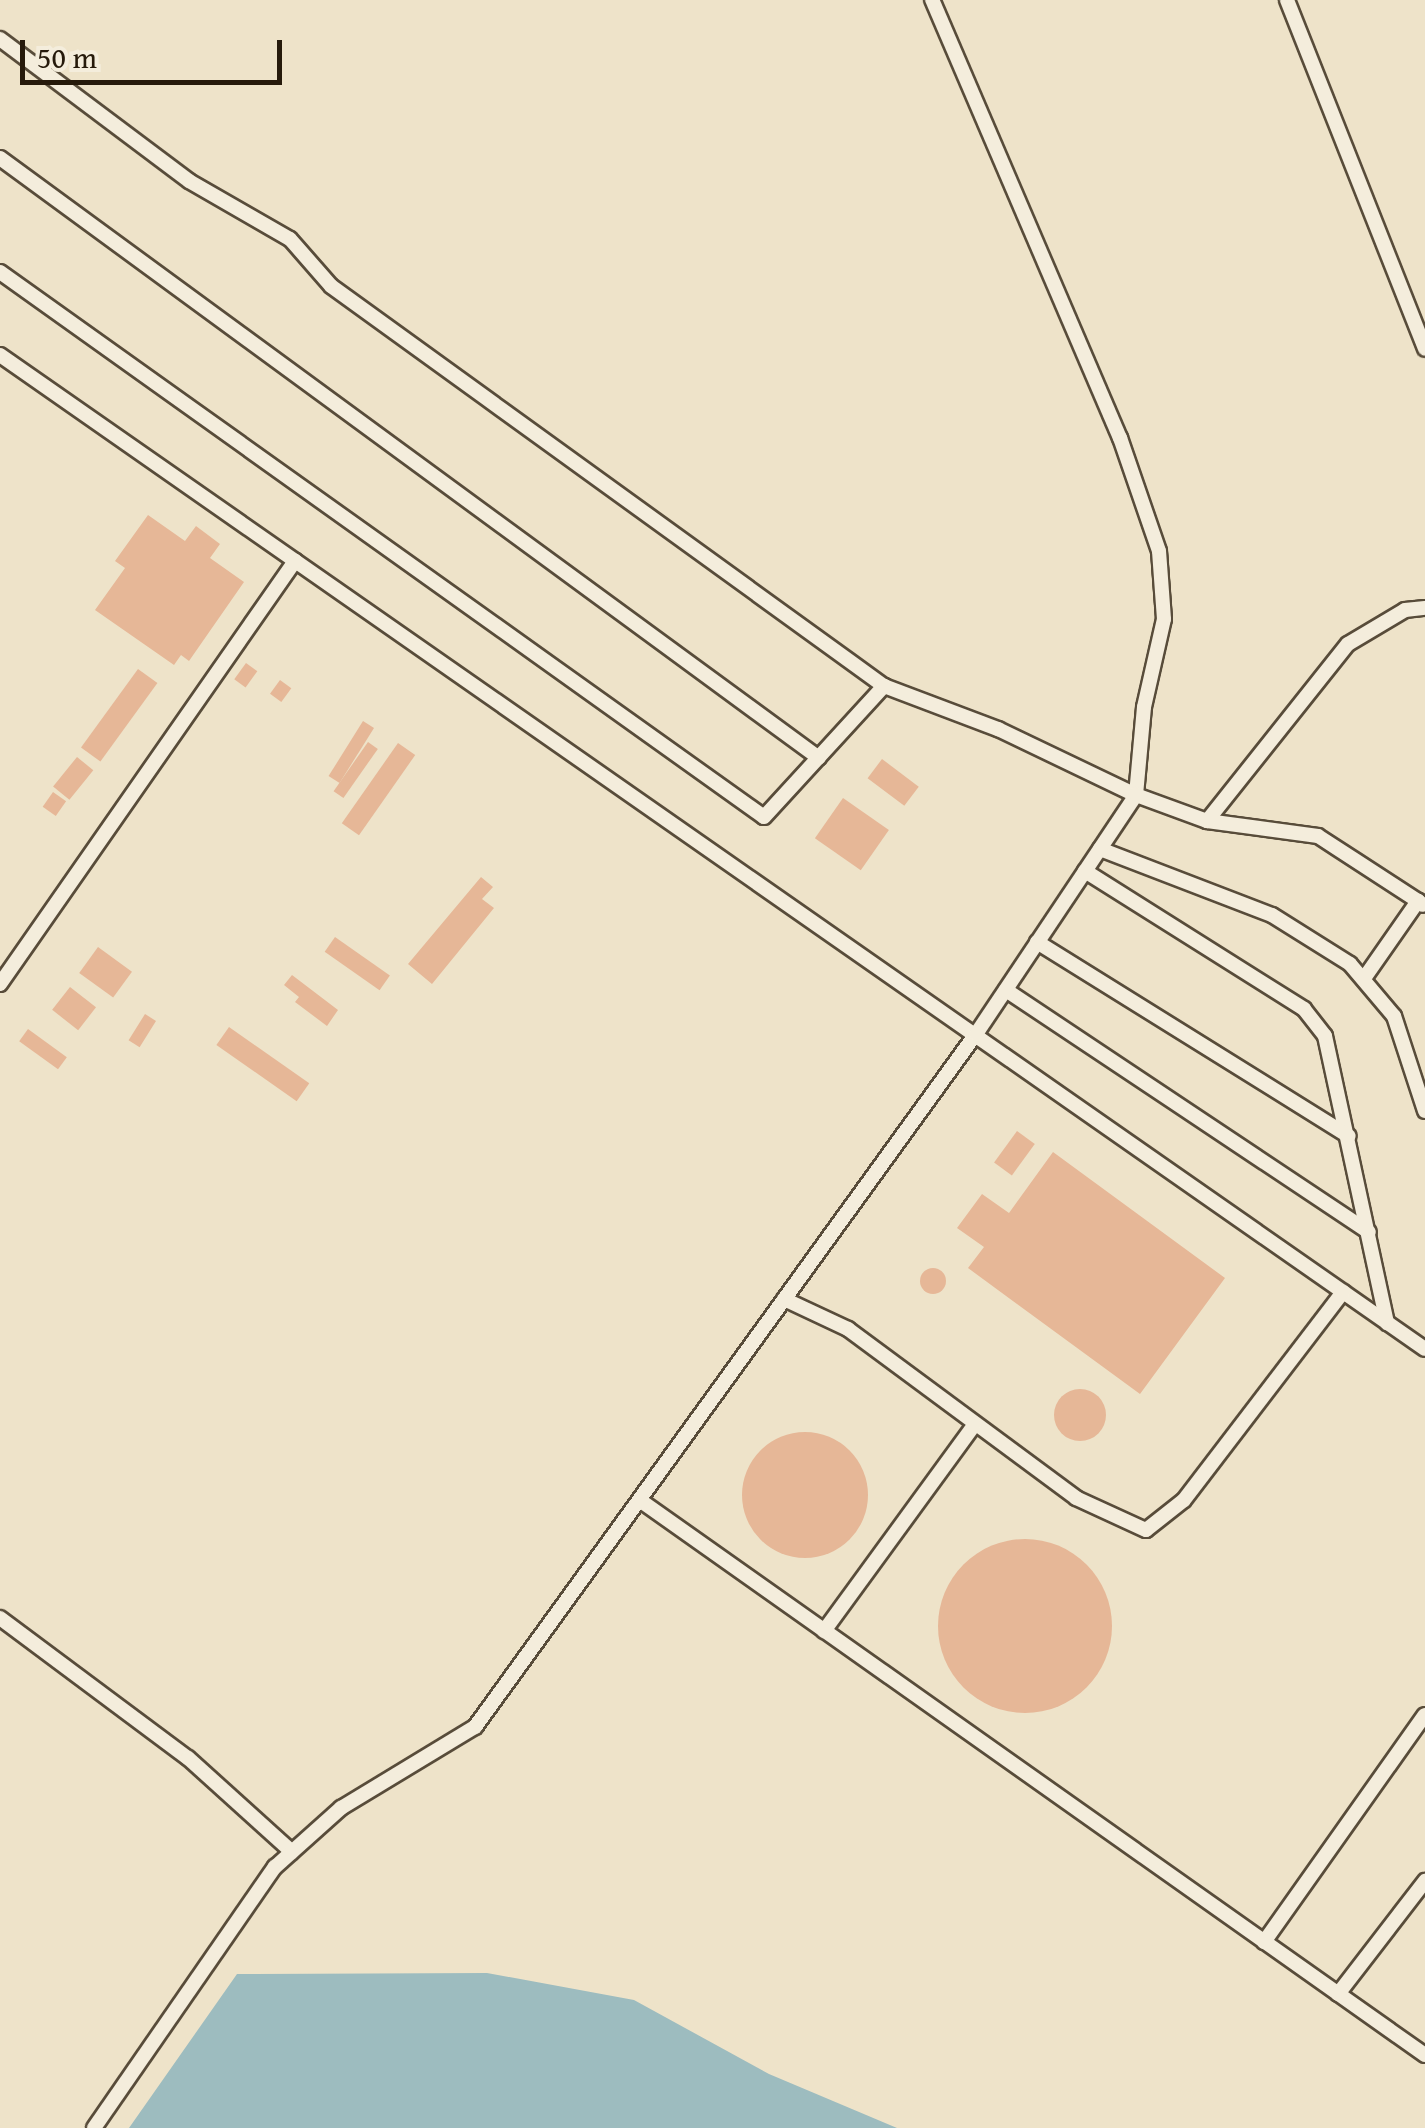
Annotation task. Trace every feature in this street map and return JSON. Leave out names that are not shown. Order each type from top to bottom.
[{"type":"lane","points":[[94,2128],[234,1920],[292,1852],[382,1780],[474,1727],[641,1502],[976,1034],[1136,796],[1144,707],[1164,619],[1158,551],[1120,438],[932,0]]},
{"type":"lane","points":[[1287,0],[1425,350]]},
{"type":"lane","points":[[0,39],[189,181],[290,239],[331,286],[884,686],[998,729],[1136,796],[1208,821],[1318,836],[1422,904],[1364,977]]},
{"type":"lane","points":[[0,158],[819,758]]},
{"type":"lane","points":[[0,272],[764,817],[884,686]]},
{"type":"lane","points":[[0,355],[1425,1349]]},
{"type":"lane","points":[[0,984],[295,561]]},
{"type":"lane","points":[[1208,821],[1348,644],[1404,610],[1425,608]]},
{"type":"lane","points":[[1100,849],[1272,915],[1364,977],[1394,1016],[1425,1111]]},
{"type":"lane","points":[[1086,872],[1304,1009],[1332,1051],[1387,1322]]},
{"type":"lane","points":[[1038,942],[1349,1136]]},
{"type":"lane","points":[[1006,990],[1369,1232]]},
{"type":"lane","points":[[784,1299],[848,1329],[1076,1498],[1146,1530],[1184,1500],[1343,1292]]},
{"type":"lane","points":[[824,1630],[974,1425]]},
{"type":"lane","points":[[641,1502],[1425,2055]]},
{"type":"lane","points":[[0,1618],[188,1758],[292,1852]]},
{"type":"lane","points":[[1264,1942],[1425,1715]]},
{"type":"lane","points":[[1338,1994],[1425,1881]]},
{"type":"water","points":[[487,1973],[634,2000],[769,2074],[897,2128],[129,2128],[237,1974]]},
{"type":"building","points":[[148,515],[185,541],[196,526],[220,544],[210,558],[244,582],[189,661],[181,655],[174,665],[95,610],[125,568],[115,561]]},
{"type":"building","points":[[246,663],[257,671],[246,687],[234,679]]},
{"type":"building","points":[[138,669],[157,683],[100,762],[81,747]]},
{"type":"building","points":[[280,680],[291,688],[281,702],[270,694]]},
{"type":"building","points":[[363,721],[374,728],[340,783],[329,776]]},
{"type":"building","points":[[368,742],[378,749],[343,798],[334,791]]},
{"type":"building","points":[[398,743],[415,755],[359,835],[342,823]]},
{"type":"building","points":[[77,757],[93,770],[69,800],[53,787]]},
{"type":"building","points":[[882,759],[919,787],[904,806],[868,778]]},
{"type":"building","points":[[53,792],[66,801],[56,816],[43,807]]},
{"type":"building","points":[[843,798],[889,830],[861,870],[815,838]]},
{"type":"building","points":[[481,877],[493,887],[482,899],[494,908],[432,984],[408,964]]},
{"type":"building","points":[[335,937],[390,975],[380,990],[325,952]]},
{"type":"building","points":[[98,947],[132,972],[113,998],[79,973]]},
{"type":"building","points":[[292,975],[338,1010],[327,1026],[295,1002],[299,997],[284,985]]},
{"type":"building","points":[[70,987],[96,1007],[78,1030],[52,1010]]},
{"type":"building","points":[[145,1014],[156,1021],[140,1047],[129,1040]]},
{"type":"building","points":[[229,1027],[309,1083],[297,1101],[216,1045]]},
{"type":"building","points":[[28,1029],[67,1057],[58,1069],[19,1041]]},
{"type":"building","points":[[1017,1131],[1035,1144],[1012,1175],[994,1163]]},
{"type":"building","points":[[1053,1152],[1225,1278],[1140,1394],[968,1268],[984,1247],[957,1228],[982,1194],[1009,1213]]},
{"type":"building","points":[[933,1268],[942,1272],[946,1281],[942,1290],[933,1294],[924,1290],[920,1281],[924,1272]]},
{"type":"building","points":[[1080,1389],[1099,1396],[1106,1415],[1099,1434],[1080,1441],[1061,1434],[1054,1415],[1061,1396]]},
{"type":"building","points":[[805,1432],[829,1436],[850,1450],[864,1471],[868,1495],[864,1519],[850,1540],[829,1554],[805,1558],[781,1554],[760,1540],[746,1519],[742,1495],[746,1471],[760,1450],[781,1436]]},
{"type":"building","points":[[1025,1539],[1058,1545],[1087,1564],[1106,1593],[1112,1626],[1106,1659],[1087,1688],[1058,1707],[1025,1713],[992,1707],[963,1688],[944,1659],[938,1626],[944,1593],[963,1564],[992,1545]]}]
